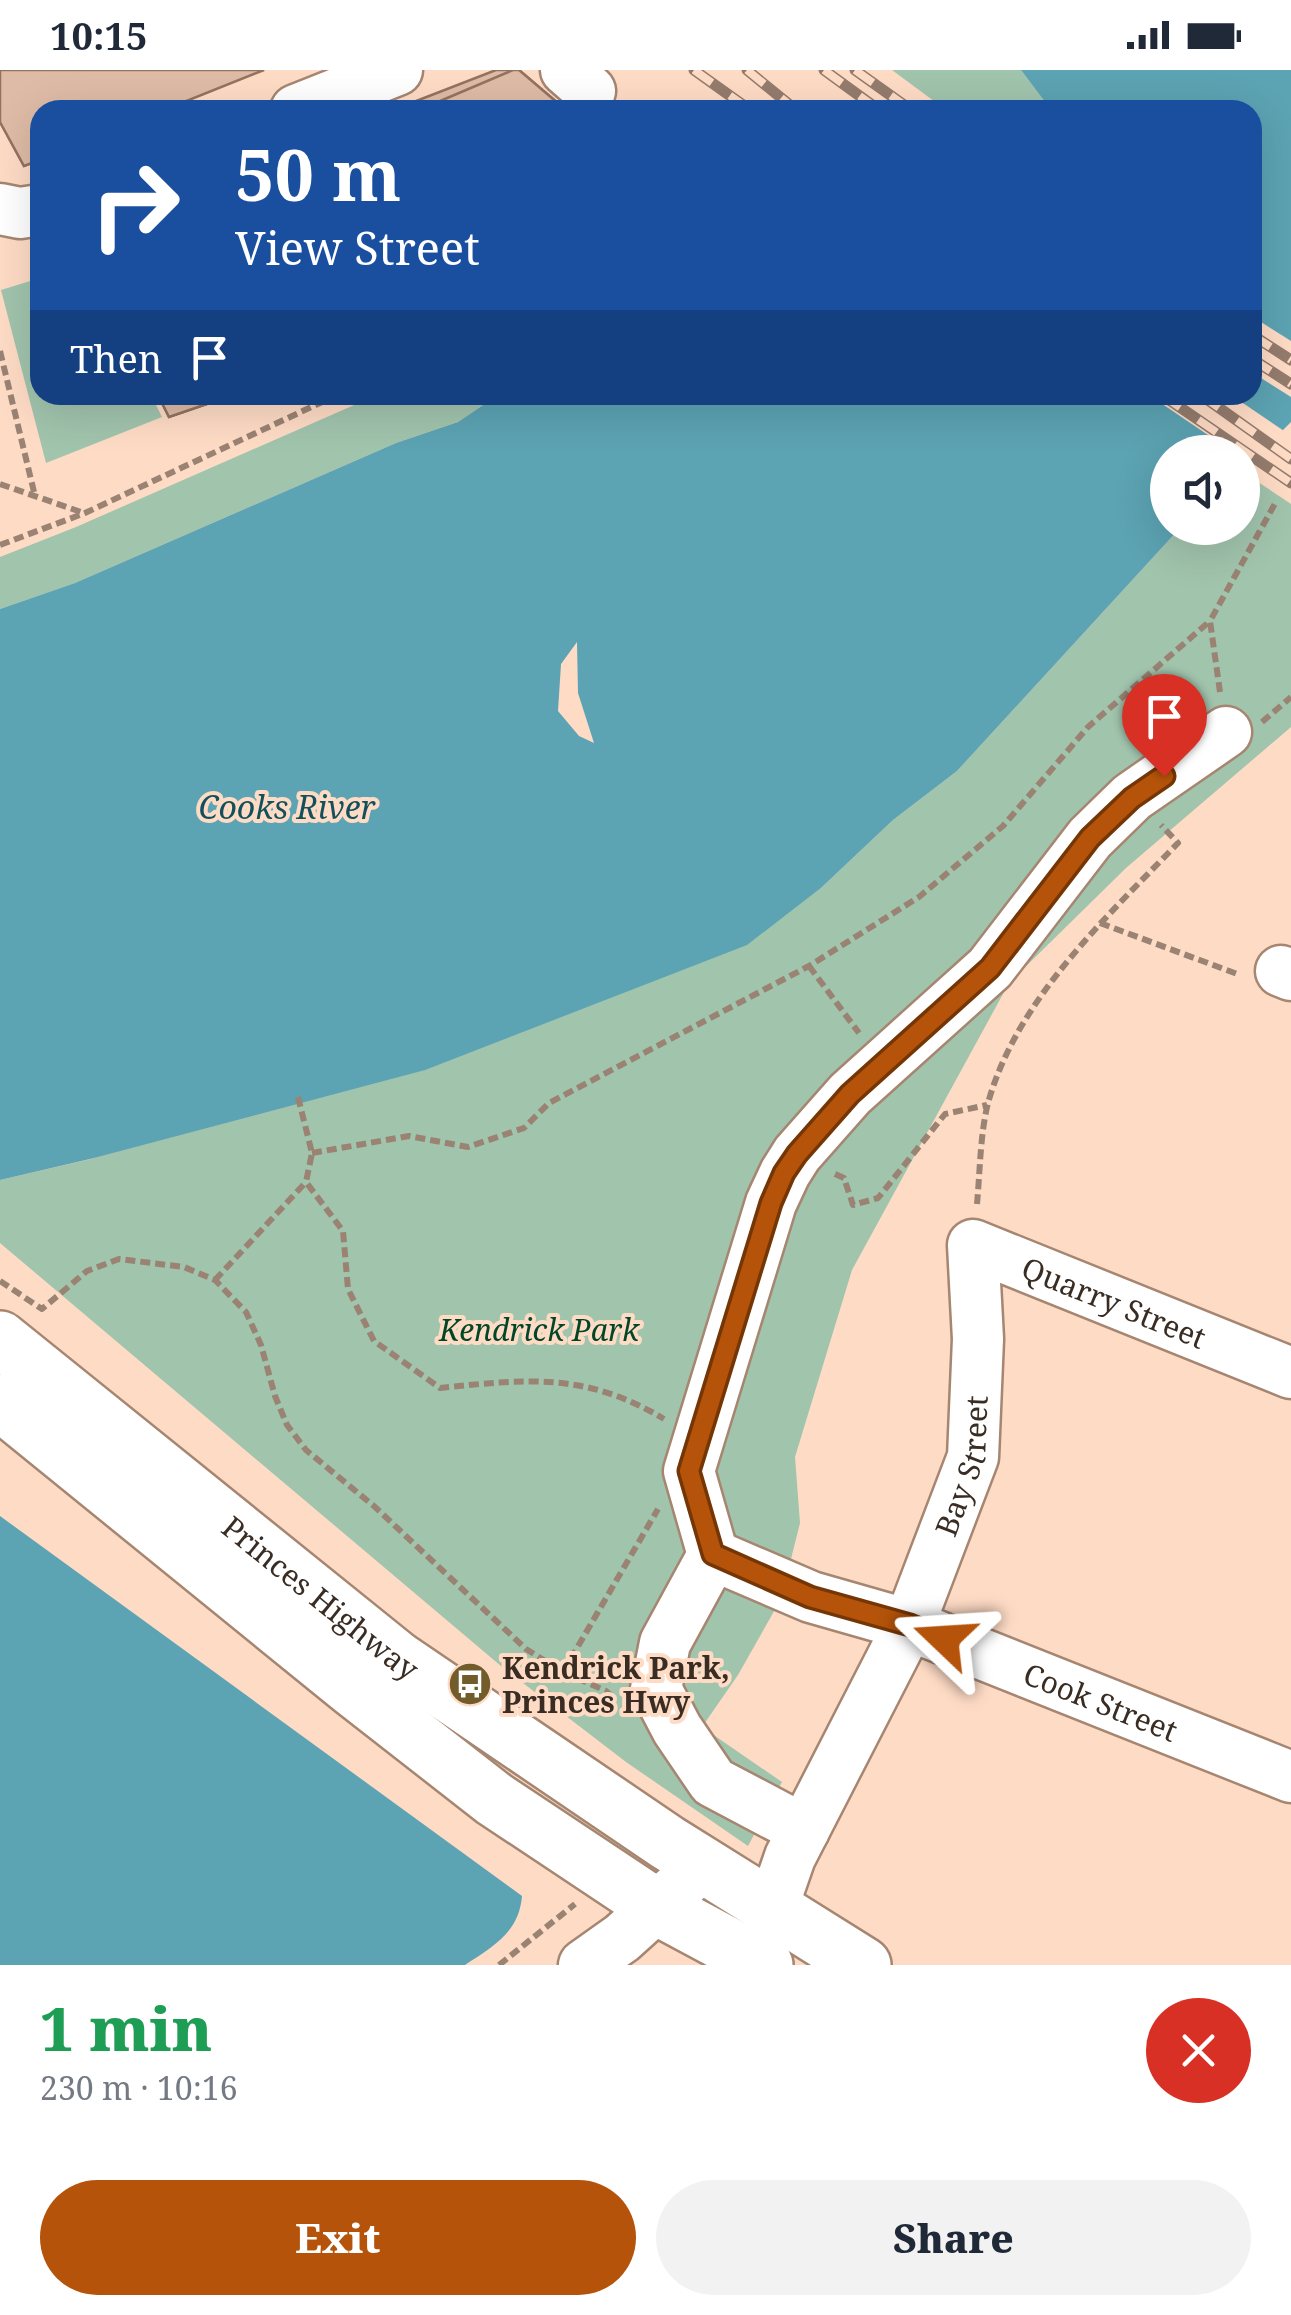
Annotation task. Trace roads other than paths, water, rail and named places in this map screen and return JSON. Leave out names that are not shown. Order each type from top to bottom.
[{"type":"highway","name":"Princes Highway","points":[[0,1340],[397,1659],[703,1865],[753,1948]]},
{"type":"highway","name":"Princes Highway","points":[[0,1402],[494,1799],[656,1906],[753,1948],[862,1965]]},
{"type":"street","points":[[321,100],[397,70]]},
{"type":"street","points":[[0,209],[30,212]]},
{"type":"street","points":[[804,1830],[712,1782],[656,1689],[665,1643],[713,1554],[694,1456],[771,1203],[797,1154],[850,1094],[990,968],[1090,838],[1132,798],[1245,726]]},
{"type":"street","name":"Quarry Street","points":[[974,1264],[1291,1373]]},
{"type":"street","name":"Bay Street","points":[[753,1948],[804,1830],[910,1625],[973,1457],[978,1339],[974,1264]]},
{"type":"street","name":"Cook Street","points":[[713,1554],[810,1597],[910,1625],[1291,1777]]},
{"type":"street","points":[[584,1965],[622,1938],[703,1865]]},
{"type":"water","name":"Cooks River","points":[[1021,70],[1291,70],[1291,422],[1260,453],[1260,435],[1150,435],[1150,545],[1164,545],[957,771],[893,820],[822,887],[747,945],[425,1070],[0,1180],[0,609],[75,583],[396,443],[458,422],[483,405],[1262,405],[1262,100],[1044,100]],"holes":[[[577,642],[578,693],[594,743],[579,736],[558,711],[561,664]]]},
{"type":"water","points":[[0,1516],[522,1896],[510,1929],[465,1965],[0,1965]]},
{"type":"railway","points":[[694,70],[736,100]]},
{"type":"railway","points":[[747,70],[784,100]]},
{"type":"railway","points":[[824,70],[865,100]]},
{"type":"railway","points":[[855,70],[897,100]]},
{"type":"railway","points":[[1262,341],[1291,360]]},
{"type":"railway","points":[[1262,365],[1291,384]]},
{"type":"railway","points":[[1177,405],[1291,483]]},
{"type":"railway","points":[[1215,405],[1291,459]]},
{"type":"place","name":"Kendrick Park, Princes Hwy","points":[[470,1684]]},
{"type":"park label","name":"Kendrick Park","points":[[539,1329]]}]
